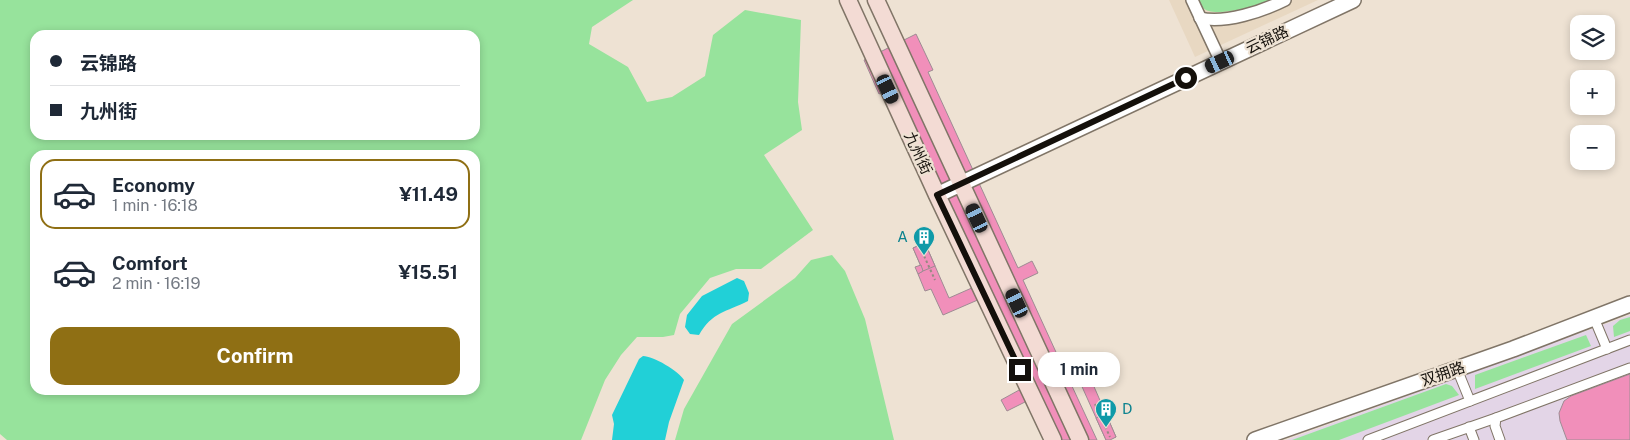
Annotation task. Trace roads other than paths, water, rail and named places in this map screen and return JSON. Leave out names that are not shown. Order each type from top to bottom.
[{"type":"main road","name":"九州街","points":[[848,0],[937,195],[1053,440]]},
{"type":"main road","name":"九州街","points":[[876,0],[1080,440]]},
{"type":"street","points":[[1192,0],[1220,62]]},
{"type":"street","points":[[1200,18],[1210,20],[1222,19],[1257,12],[1285,0]]},
{"type":"street","name":"云锦路","points":[[937,195],[1353,0]]},
{"type":"street","points":[[1208,34],[1212,26],[1222,19]]},
{"type":"street","name":"双拥路","points":[[1255,440],[1457,369],[1630,304]]},
{"type":"street","points":[[1594,318],[1607,349]]},
{"type":"street","points":[[1368,440],[1630,340]]},
{"type":"street","points":[[1433,440],[1630,368]]},
{"type":"street","points":[[1457,369],[1470,401]]},
{"type":"street","points":[[1496,418],[1495,426],[1500,440]]},
{"type":"street","points":[[1469,427],[1474,440]]},
{"type":"water","points":[[737,278],[744,281],[749,293],[748,301],[714,317],[699,335],[690,334],[685,327],[687,315],[702,296]]},
{"type":"water","points":[[643,356],[653,358],[677,372],[684,380],[669,422],[665,440],[612,440],[614,424],[612,415],[639,359]]},
{"type":"place","name":"A","points":[[924,256]]},
{"type":"place","name":"D","points":[[1106,428]]}]
